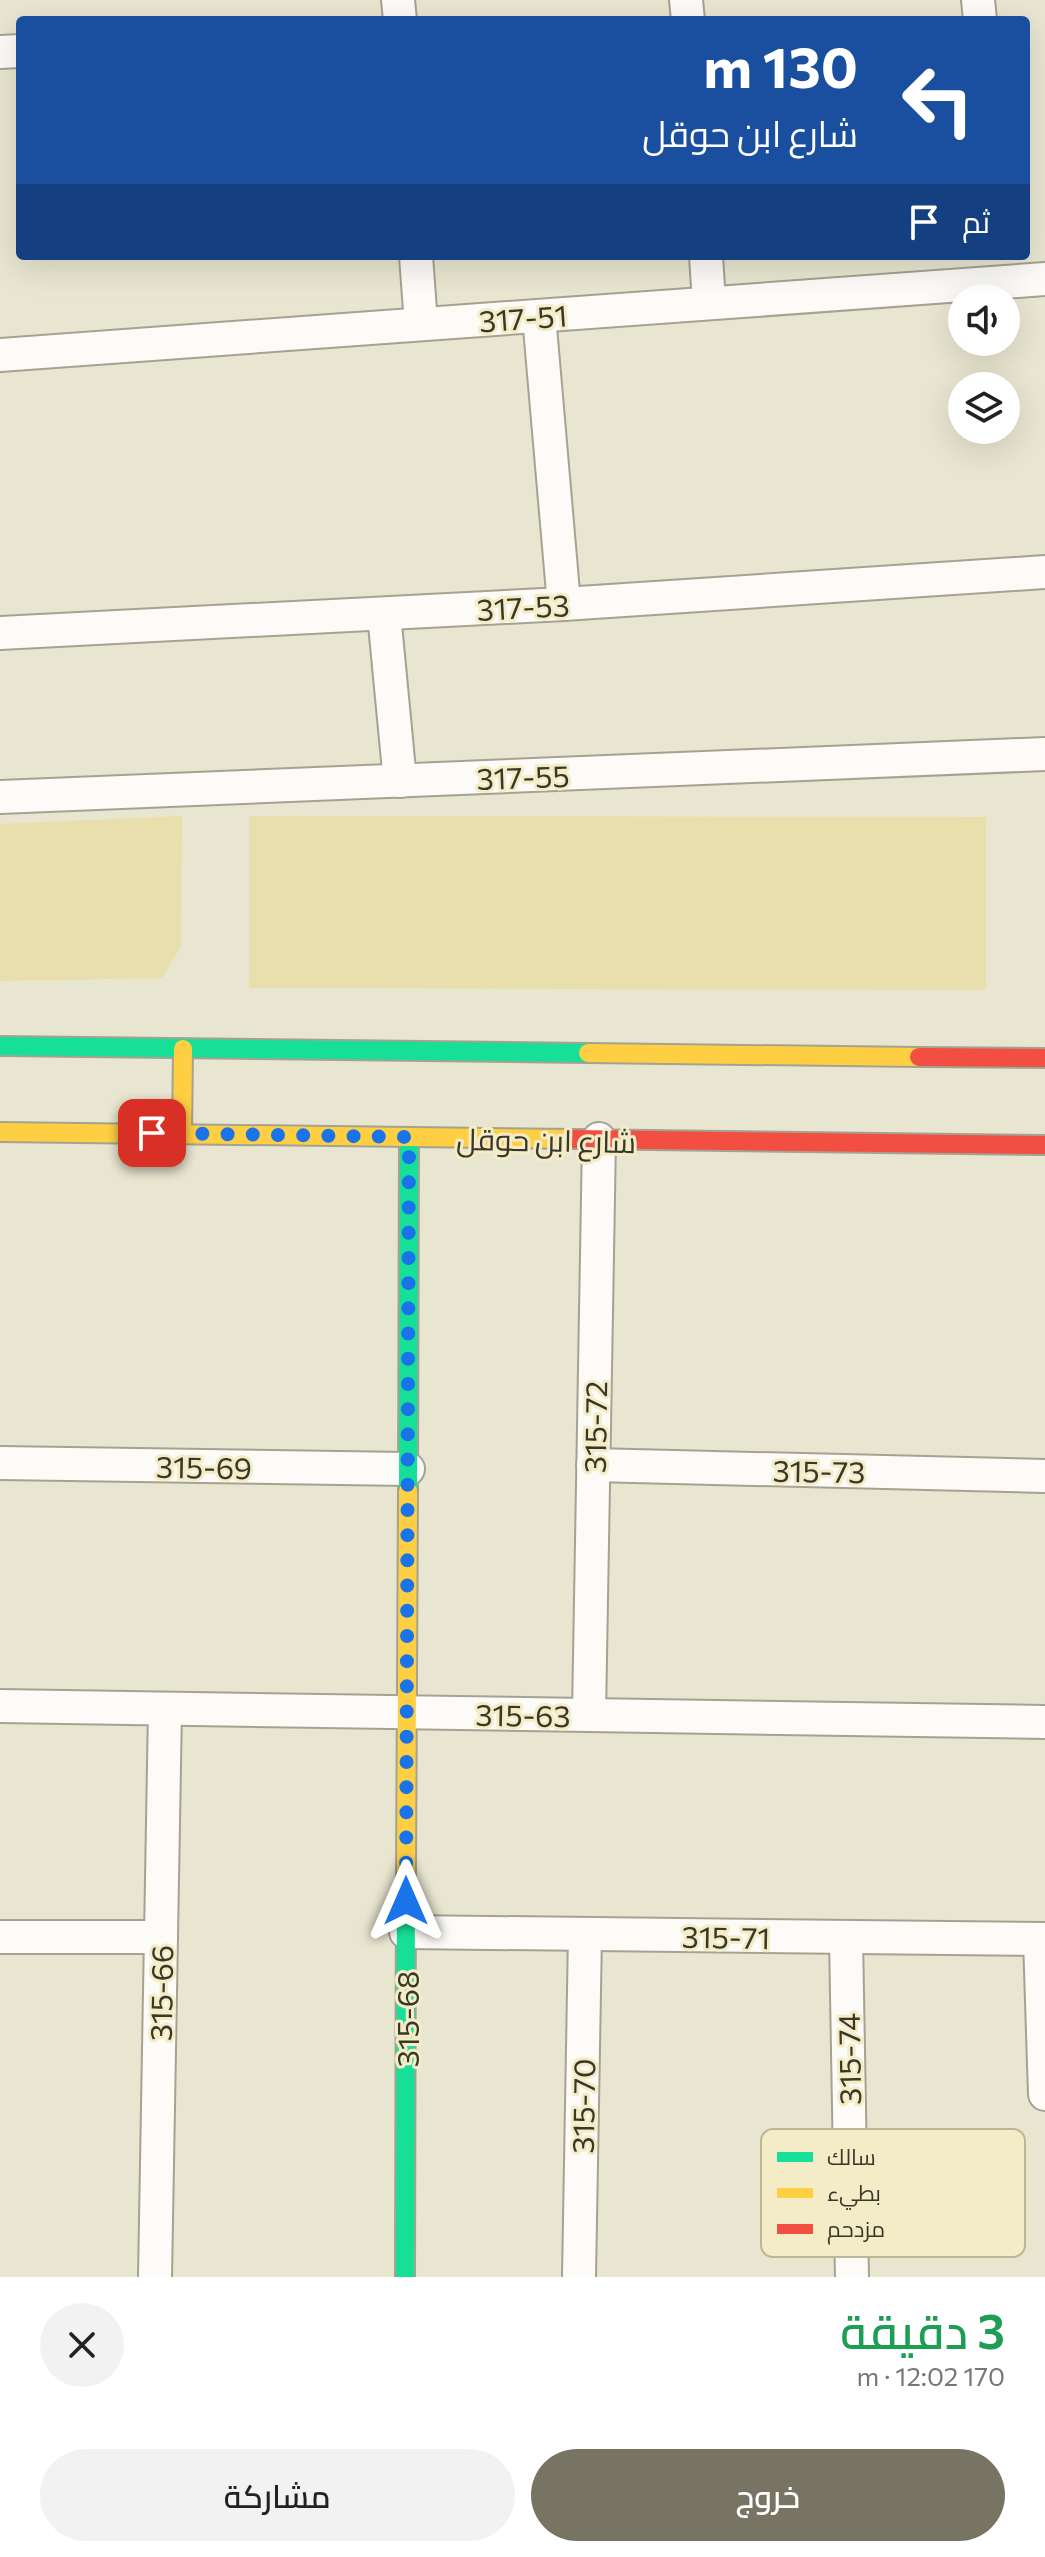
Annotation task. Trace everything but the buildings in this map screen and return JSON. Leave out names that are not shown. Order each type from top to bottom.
[{"type":"street","points":[[416,260],[421,324]]},
{"type":"street","points":[[706,260],[709,303]]},
{"type":"street","name":"317-51","points":[[0,355],[709,303],[1001,269],[1045,279]]},
{"type":"street","points":[[539,316],[564,604]]},
{"type":"street","name":"317-53","points":[[0,633],[564,604],[1045,572]]},
{"type":"street","points":[[384,614],[400,781]]},
{"type":"street","name":"317-55","points":[[0,797],[1045,754]]},
{"type":"street","points":[[0,1046],[1045,1058]]},
{"type":"street","points":[[182,1134],[183,1049]]},
{"type":"street","name":"شارع ابن حوقل","points":[[0,1132],[1045,1145]]},
{"type":"street","name":"315-68","points":[[405,2277],[409,1137]]},
{"type":"street","name":"315-72","points":[[589,1715],[599,1139]]},
{"type":"street","name":"315-69","points":[[0,1463],[408,1469]]},
{"type":"street","name":"315-73","points":[[593,1465],[1045,1476]]},
{"type":"street","name":"315-63","points":[[0,1706],[1045,1722]]},
{"type":"street","name":"315-66","points":[[155,2277],[165,1709]]},
{"type":"street","name":"315-71","points":[[406,1932],[1042,1939]]},
{"type":"street","name":"315-70","points":[[579,2277],[585,1934]]},
{"type":"street","points":[[0,1937],[161,1937]]},
{"type":"street","name":"315-74","points":[[846,1937],[849,2129]]},
{"type":"street","points":[[1042,1939],[1045,2094]]},
{"type":"street","name":"315-74","points":[[852,2257],[852,2277]]},
{"type":"shaded area","points":[[182,816],[181,946],[162,978],[0,981],[0,824]]},
{"type":"shaded area","points":[[249,816],[986,817],[986,990],[249,988]]},
{"type":"traffic: fast","points":[[0,1046],[588,1053]]},
{"type":"traffic: fast","points":[[408,1491],[409,1137]]},
{"type":"traffic: fast","points":[[405,2277],[406,1872]]},
{"type":"traffic: slow","points":[[182,1134],[183,1049]]},
{"type":"traffic: slow","points":[[588,1053],[919,1057]]},
{"type":"traffic: slow","points":[[0,1132],[573,1139]]},
{"type":"traffic: slow","points":[[406,1872],[408,1491]]},
{"type":"traffic: jam","points":[[919,1057],[1045,1058]]},
{"type":"traffic: jam","points":[[573,1139],[1045,1145]]},
{"type":"route","points":[[152,1133],[409,1137],[406,1901]]}]
